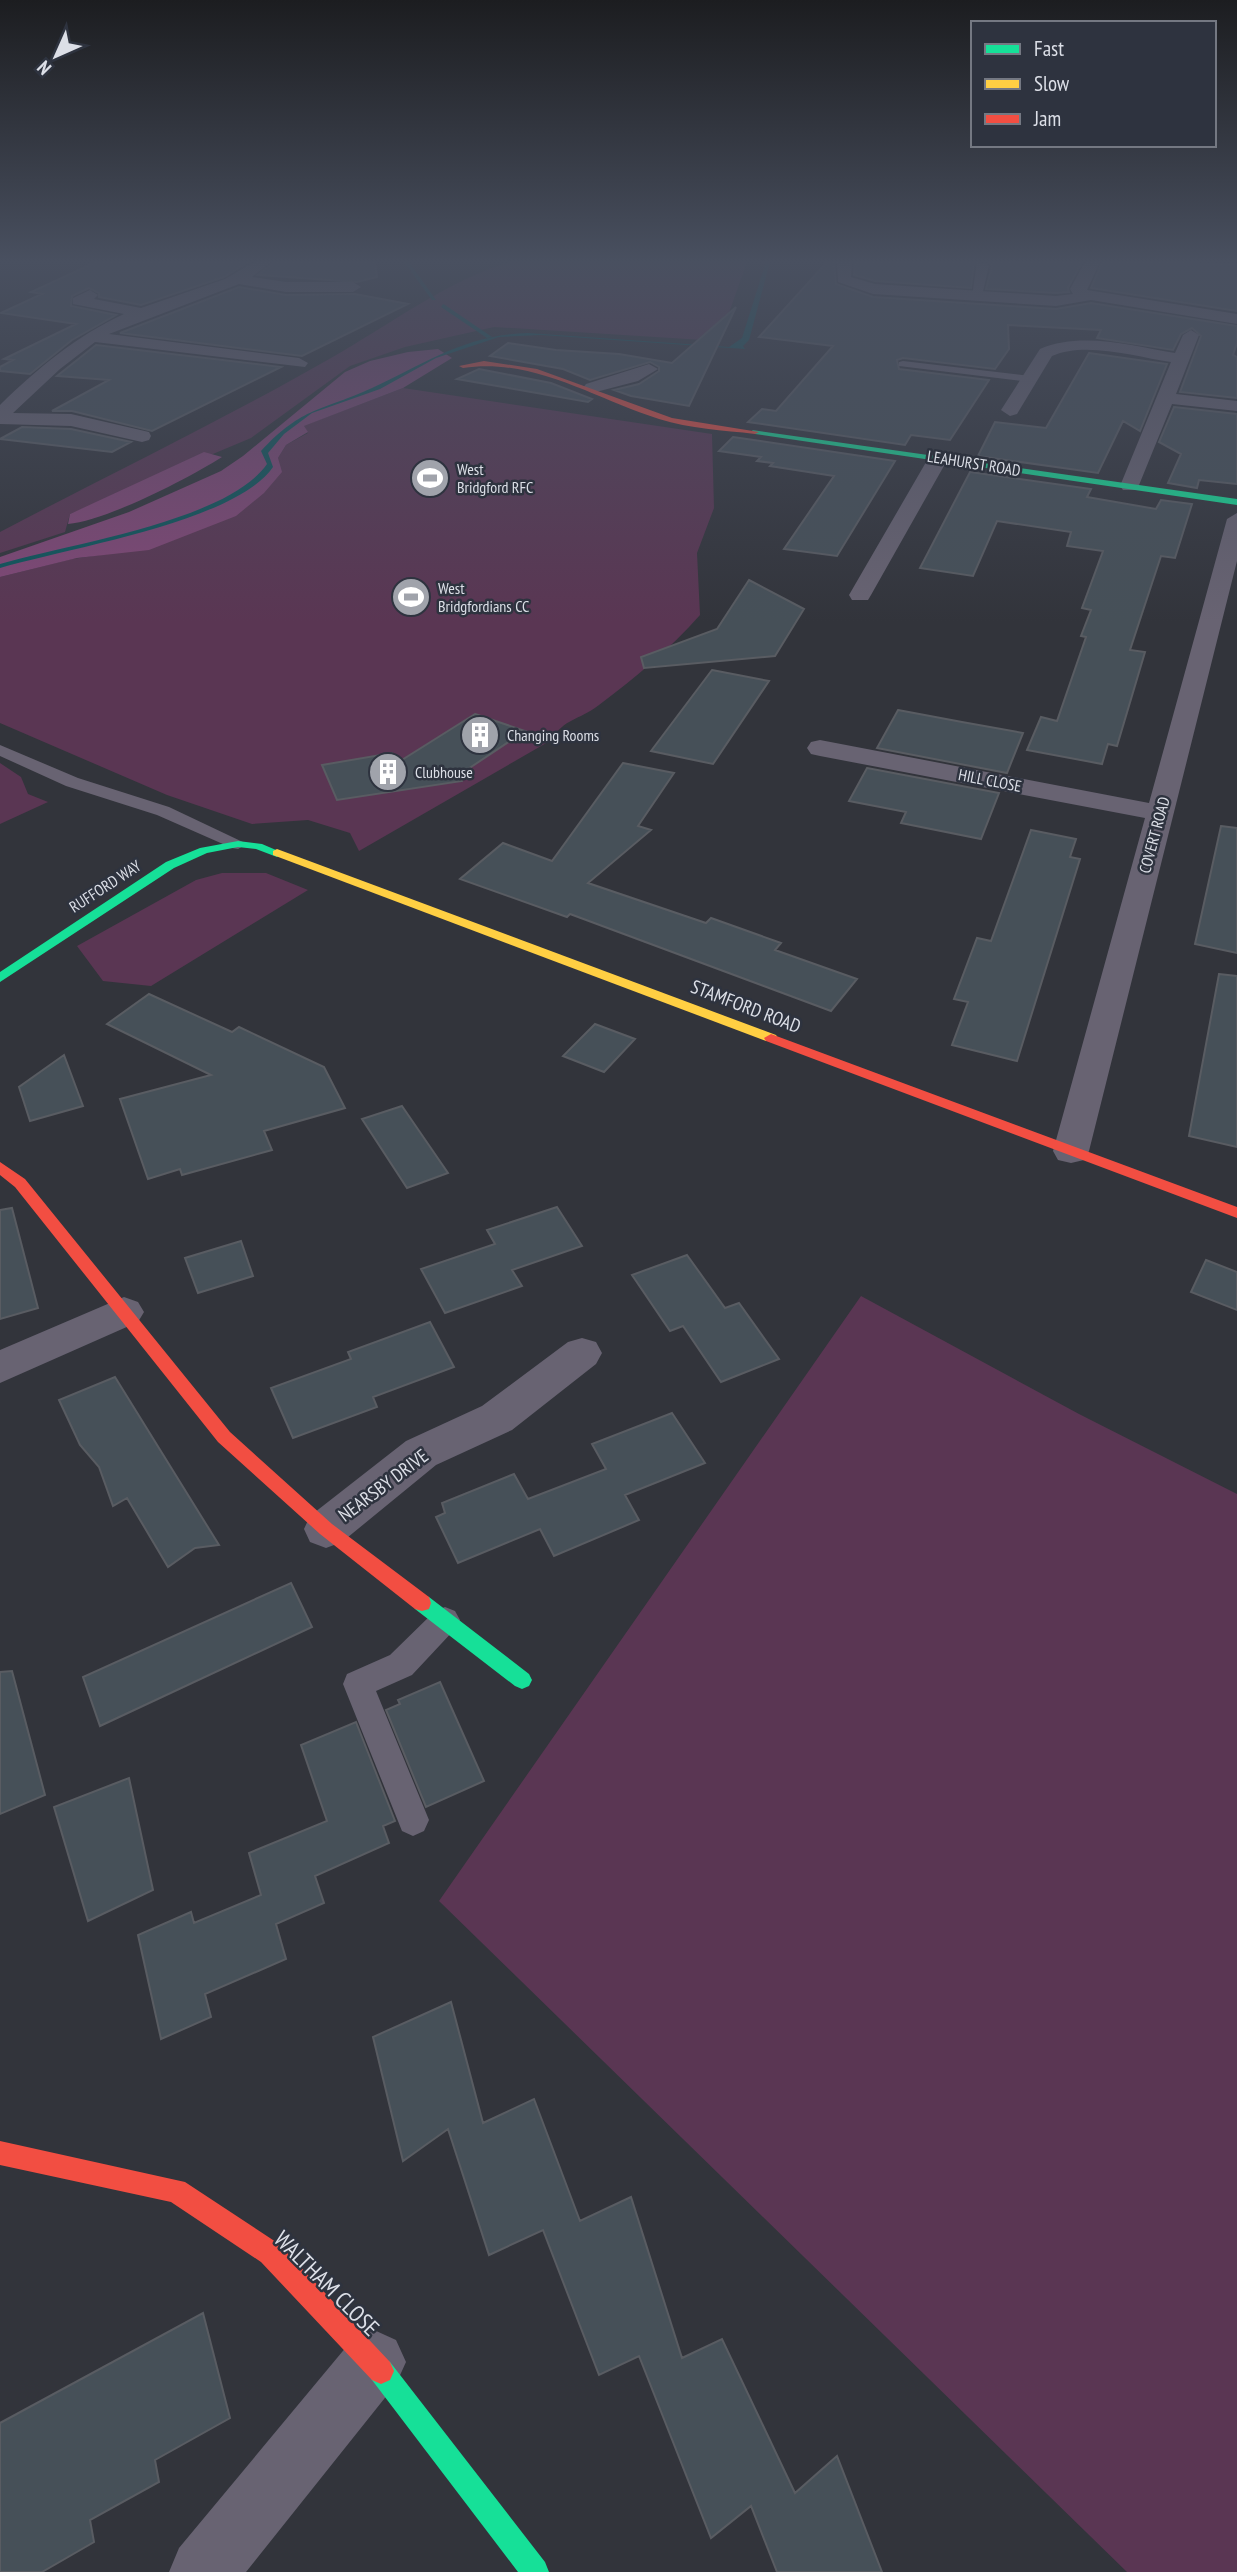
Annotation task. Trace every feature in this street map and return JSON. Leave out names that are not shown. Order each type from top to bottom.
[{"type":"street","points":[[0,417],[35,382]]},
{"type":"street","name":"LEAHURST ROAD","points":[[575,382],[661,418],[1237,502]]},
{"type":"street","points":[[592,388],[617,382]]},
{"type":"street","points":[[1010,410],[1028,382]]},
{"type":"street","points":[[1130,486],[1166,398],[1178,382]]},
{"type":"street","points":[[10,384],[33,384]]},
{"type":"street","points":[[1166,398],[1237,406]]},
{"type":"street","points":[[0,417],[71,420],[142,436]]},
{"type":"street","points":[[860,595],[939,457]]},
{"type":"street","name":"COVERT ROAD","points":[[1071,1151],[1237,519]]},
{"type":"street","name":"HILL CLOSE","points":[[820,748],[1160,813]]},
{"type":"street","name":"RUFFORD WAY","points":[[0,978],[170,865],[204,850],[239,844]]},
{"type":"street","name":"STAMFORD ROAD","points":[[239,844],[258,846],[1237,1213]]},
{"type":"street","name":"NEARSBY DRIVE","points":[[0,1167],[20,1182],[224,1437],[326,1529],[522,1680]]},
{"type":"street","points":[[0,1367],[124,1312]]},
{"type":"street","name":"NEARSBY DRIVE","points":[[326,1529],[421,1453],[497,1418],[582,1353]]},
{"type":"street","name":"WALTHAM CLOSE","points":[[0,2153],[176,2191],[270,2253],[374,2362],[535,2572]]},
{"type":"street","points":[[203,2572],[374,2362]]},
{"type":"lane","points":[[0,750],[72,782],[163,811],[239,844]]},
{"type":"lane","points":[[413,1821],[358,1684],[401,1665],[445,1620]]},
{"type":"shaded area","points":[[288,382],[328,382],[251,438],[70,514],[65,532],[0,553],[0,532]]},
{"type":"shaded area","points":[[333,382],[413,382],[304,426],[308,432],[286,445],[278,458],[282,472],[264,493],[236,516],[149,550],[77,558],[0,577],[0,557],[129,512],[221,471]]},
{"type":"shaded area","points":[[403,388],[712,434],[714,508],[697,553],[700,615],[639,673],[599,705],[567,723],[548,742],[359,851],[350,833],[308,820],[252,824],[167,795],[0,723],[0,577],[72,559],[120,552],[278,458],[286,445],[308,433],[303,426]]},
{"type":"shaded area","points":[[204,452],[222,457],[169,487],[125,507],[68,524],[70,514]]},
{"type":"shaded area","points":[[0,763],[21,777],[28,794],[48,802],[0,824]]},
{"type":"shaded area","points":[[222,873],[266,873],[308,890],[151,986],[103,981],[77,946],[196,880]]},
{"type":"shaded area","points":[[861,1296],[1079,1414],[1237,1494],[1237,2572],[1127,2572],[439,1901]]},
{"type":"water","points":[[384,382],[393,382],[312,413],[284,434],[268,453],[273,467],[253,486],[224,503],[147,531],[0,568],[0,564],[144,528],[218,501],[247,484],[267,464],[261,451],[289,425],[314,411]]},
{"type":"building","points":[[105,382],[251,382],[152,431],[72,411],[52,411]]},
{"type":"building","points":[[474,382],[546,382],[592,399],[588,402]]},
{"type":"building","points":[[700,382],[689,406],[631,396],[614,390],[639,384]]},
{"type":"building","points":[[801,382],[988,382],[950,440],[911,435],[905,445],[748,422],[762,409],[776,411]]},
{"type":"building","points":[[1072,382],[1160,382],[1140,431],[1123,421],[1098,473],[978,456],[995,422],[1046,428]]},
{"type":"building","points":[[1184,382],[1237,382],[1237,398],[1180,392]]},
{"type":"building","points":[[1174,407],[1237,414],[1237,484],[1199,480],[1197,488],[1168,483],[1181,454],[1159,442]]},
{"type":"building","points":[[22,427],[71,429],[131,442],[112,452],[0,439]]},
{"type":"building","points":[[733,437],[895,461],[837,556],[784,549],[834,476],[770,466],[773,463],[757,461],[761,457],[719,451]]},
{"type":"building","points":[[970,472],[1091,489],[1087,497],[1156,509],[1161,500],[1192,504],[1175,558],[1161,556],[1130,650],[1145,652],[1117,746],[1108,744],[1102,764],[1027,750],[1041,717],[1057,721],[1086,637],[1081,636],[1091,610],[1082,608],[1103,551],[1067,546],[1071,532],[997,521],[973,576],[920,568]]},
{"type":"building","points":[[749,580],[804,609],[775,656],[644,668],[641,657],[717,629]]},
{"type":"building","points":[[712,670],[769,681],[713,764],[651,751]]},
{"type":"building","points":[[898,710],[1023,733],[1007,773],[877,748]]},
{"type":"building","points":[[475,714],[525,731],[462,773],[462,781],[337,800],[322,765],[392,753],[397,763]]},
{"type":"building","points":[[623,763],[674,773],[638,826],[651,830],[588,883],[706,923],[711,918],[781,943],[775,950],[857,979],[831,1011],[570,914],[567,917],[460,879],[503,843],[552,861]]},
{"type":"building","points":[[867,768],[999,793],[981,839],[901,823],[906,812],[849,801]]},
{"type":"building","points":[[1221,826],[1237,828],[1237,953],[1195,944]]},
{"type":"building","points":[[1031,830],[1076,839],[1070,857],[1080,859],[1017,1061],[952,1045],[968,1002],[954,999],[977,938],[991,941]]},
{"type":"building","points":[[1219,974],[1237,976],[1237,1147],[1189,1136]]},
{"type":"building","points":[[149,994],[232,1032],[239,1027],[324,1067],[345,1108],[264,1131],[272,1150],[182,1175],[180,1169],[148,1179],[120,1099],[211,1075],[107,1024]]},
{"type":"building","points":[[595,1024],[635,1039],[604,1072],[563,1056]]},
{"type":"building","points":[[64,1055],[83,1106],[30,1121],[19,1087]]},
{"type":"building","points":[[402,1106],[448,1173],[407,1188],[362,1119]]},
{"type":"building","points":[[557,1207],[582,1246],[512,1270],[522,1286],[445,1313],[421,1269],[495,1244],[487,1230]]},
{"type":"building","points":[[12,1208],[38,1308],[0,1319],[0,1210]]},
{"type":"building","points":[[241,1241],[253,1276],[198,1293],[185,1258]]},
{"type":"building","points":[[687,1255],[725,1308],[739,1303],[779,1359],[721,1382],[683,1326],[670,1331],[632,1275]]},
{"type":"building","points":[[1206,1260],[1237,1272],[1237,1310],[1191,1292]]},
{"type":"building","points":[[430,1322],[454,1367],[373,1397],[377,1407],[293,1438],[271,1388],[351,1359],[348,1352]]},
{"type":"building","points":[[115,1377],[219,1545],[195,1548],[168,1567],[127,1498],[113,1506],[99,1467],[80,1445],[59,1400]]},
{"type":"building","points":[[672,1413],[705,1463],[625,1495],[639,1520],[554,1556],[540,1529],[458,1563],[436,1517],[445,1513],[442,1503],[514,1474],[528,1499],[606,1469],[592,1444]]},
{"type":"building","points":[[291,1583],[312,1627],[100,1726],[83,1677]]},
{"type":"building","points":[[12,1671],[45,1795],[0,1814],[0,1672]]},
{"type":"building","points":[[440,1682],[484,1781],[426,1807],[386,1710],[400,1704],[398,1700]]},
{"type":"building","points":[[356,1722],[395,1821],[383,1826],[389,1843],[315,1876],[324,1903],[276,1924],[286,1959],[205,1994],[211,2017],[161,2039],[138,1935],[191,1912],[194,1923],[261,1895],[249,1853],[327,1821],[301,1745]]},
{"type":"building","points":[[129,1778],[153,1890],[88,1921],[54,1807]]},
{"type":"building","points":[[451,2002],[483,2123],[534,2099],[580,2221],[631,2197],[682,2358],[722,2339],[795,2493],[837,2456],[882,2572],[777,2572],[751,2506],[711,2538],[639,2356],[599,2375],[543,2230],[489,2255],[448,2129],[403,2161],[373,2037]]},
{"type":"building","points":[[203,2313],[230,2418],[155,2460],[159,2482],[90,2520],[94,2542],[42,2572],[0,2572],[0,2423]]},
{"type":"traffic: fast","points":[[755,432],[1237,502]]},
{"type":"traffic: fast","points":[[0,978],[170,865],[204,850],[238,844],[258,846],[277,853]]},
{"type":"traffic: fast","points":[[422,1603],[522,1680]]},
{"type":"traffic: fast","points":[[381,2371],[535,2572]]},
{"type":"traffic: slow","points":[[277,853],[771,1038]]},
{"type":"traffic: jam","points":[[569,382],[670,420],[755,432]]},
{"type":"traffic: jam","points":[[771,1038],[1237,1213]]},
{"type":"traffic: jam","points":[[0,1167],[20,1183],[224,1437],[326,1529],[422,1603]]},
{"type":"traffic: jam","points":[[0,2153],[176,2191],[270,2253],[381,2371]]},
{"type":"place","name":"West Bridgford RFC","points":[[430,478]]},
{"type":"place","name":"West Bridgfordians CC","points":[[411,597]]},
{"type":"place","name":"Changing Rooms","points":[[480,735]]},
{"type":"place","name":"Clubhouse","points":[[388,772]]}]
